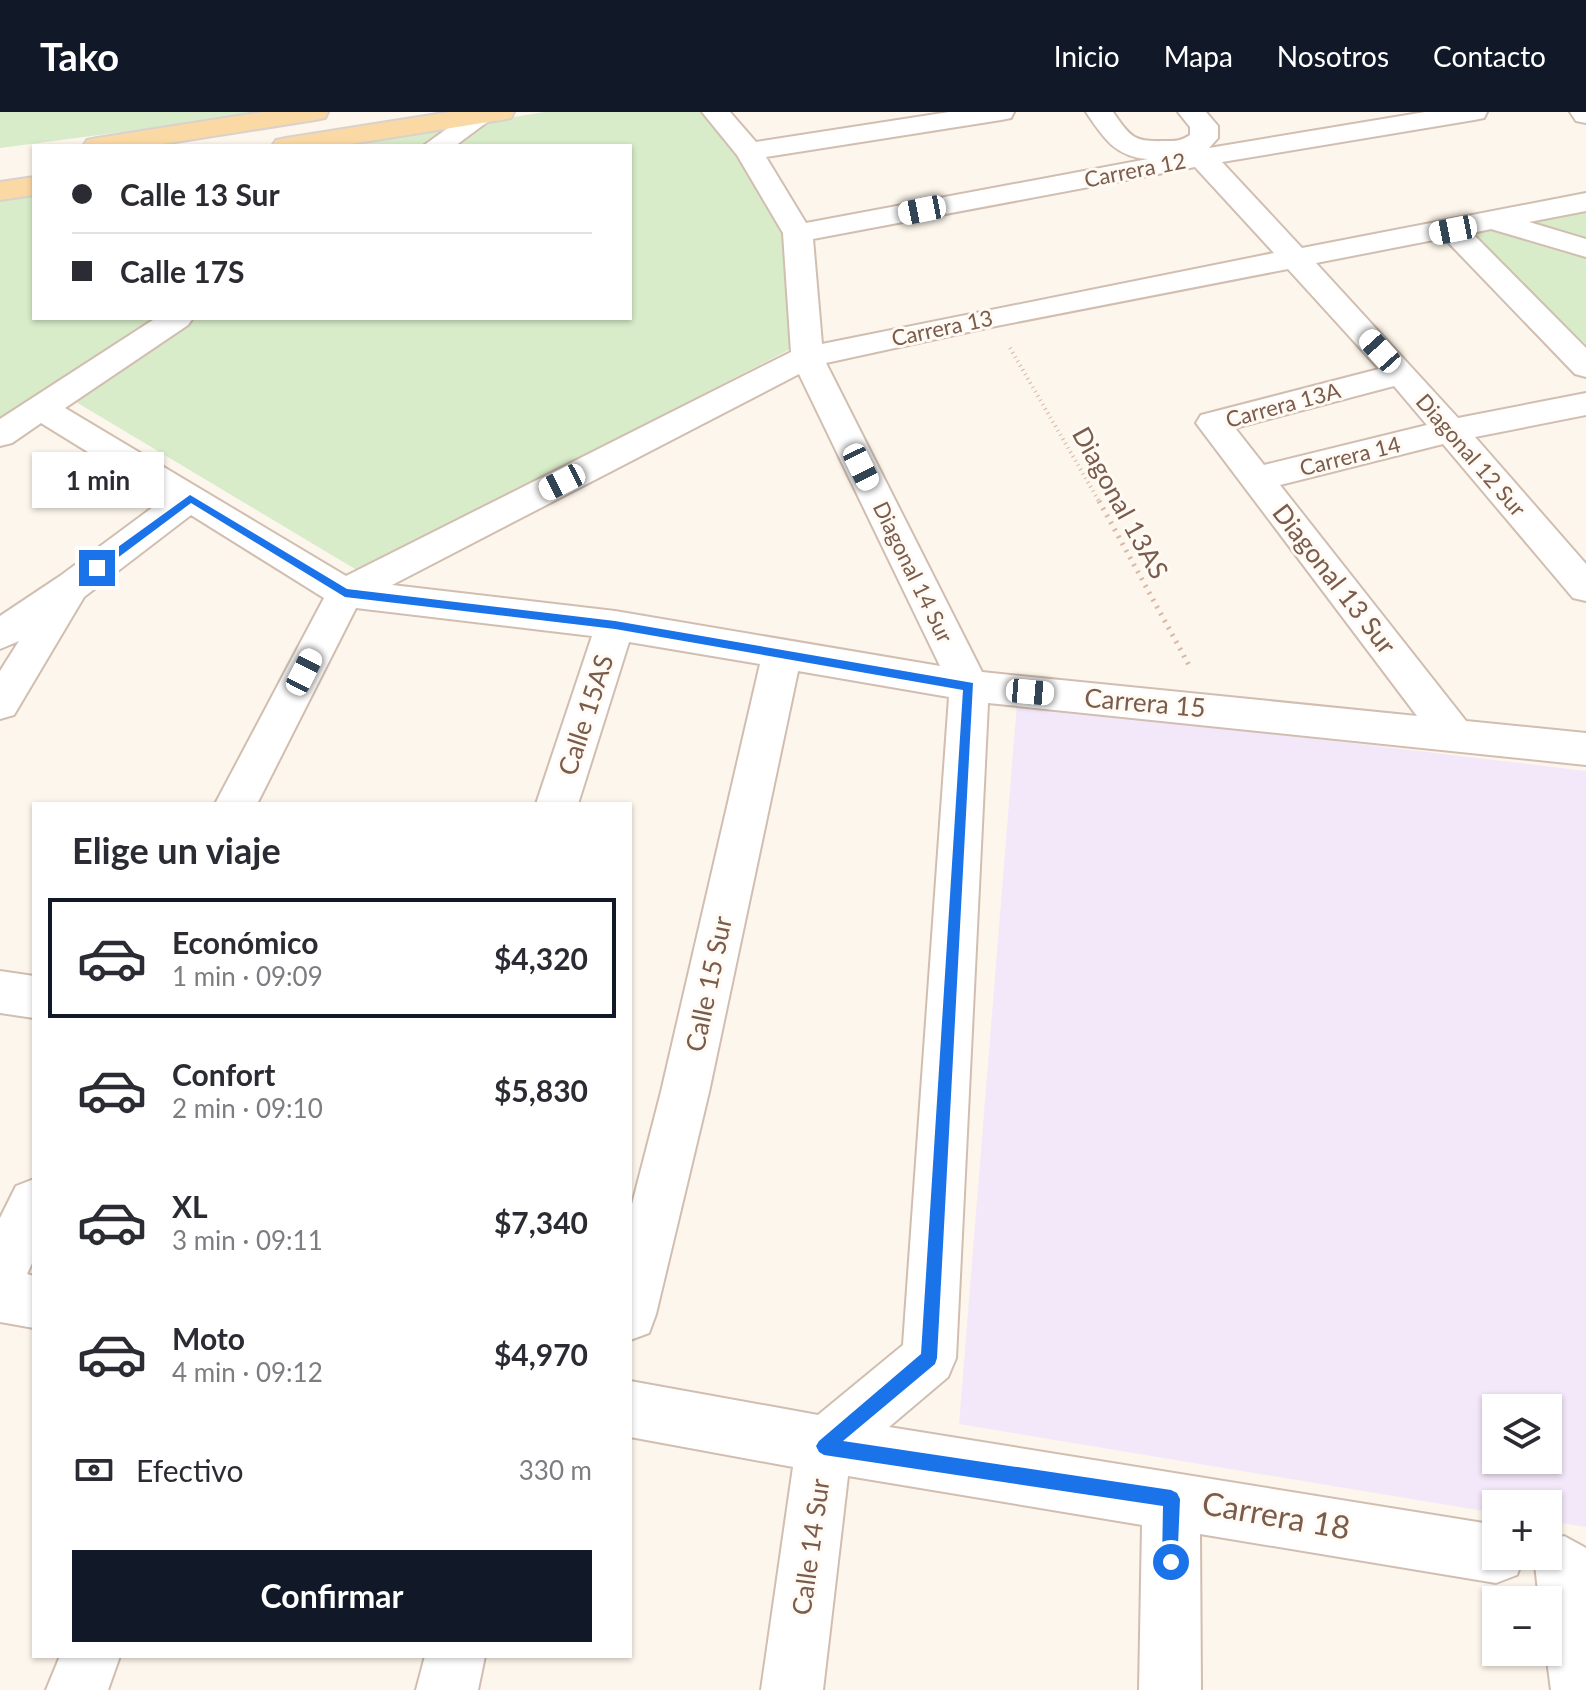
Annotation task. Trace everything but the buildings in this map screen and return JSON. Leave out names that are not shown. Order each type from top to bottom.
[{"type":"main road","points":[[110,144],[315,112]]},
{"type":"main road","points":[[299,144],[493,113]]},
{"type":"main road","points":[[0,191],[32,186]]},
{"type":"street","name":"Diagonal 14 Sur","points":[[715,112],[749,151],[798,233],[807,357],[969,686]]},
{"type":"street","points":[[749,151],[1001,112]]},
{"type":"street","points":[[1099,112],[1125,146],[1196,153],[1204,138],[1204,126],[1191,112]]},
{"type":"street","name":"Carrera 12","points":[[798,233],[1196,153],[1474,112]]},
{"type":"street","points":[[440,144],[493,113]]},
{"type":"street","name":"Diagonal 12 Sur","points":[[1196,153],[1401,374],[1586,588]]},
{"type":"street","name":"Carrera 13","points":[[345,593],[807,357],[991,317],[1586,202]]},
{"type":"street","points":[[1494,221],[1586,248]]},
{"type":"street","points":[[1453,230],[1586,367]]},
{"type":"street","points":[[0,435],[174,320]]},
{"type":"street","name":"Carrera 13A","points":[[1213,423],[1401,374]]},
{"type":"street","name":"Carrera 14","points":[[1256,479],[1450,431],[1586,404]]},
{"type":"street","name":"Carrera 15","points":[[41,408],[345,593],[615,625],[969,686],[1586,749]]},
{"type":"street","name":"Diagonal 13 Sur","points":[[1213,423],[1454,735]]},
{"type":"street","points":[[0,635],[73,586],[190,498]]},
{"type":"street","points":[[0,704],[73,586]]},
{"type":"street","points":[[237,802],[345,593]]},
{"type":"street","name":"Calle 15AS","points":[[558,802],[615,625]]},
{"type":"street","name":"Calle 15 Sur","points":[[632,1306],[685,1092],[782,653]]},
{"type":"street","name":"Calle 14 Sur","points":[[792,1690],[824,1446],[929,1358],[969,686]]},
{"type":"street","points":[[0,992],[32,997]]},
{"type":"street","points":[[0,1273],[32,1208]]},
{"type":"street","points":[[0,1296],[32,1302]]},
{"type":"street","name":"Carrera 18","points":[[632,1409],[824,1446],[1171,1499],[1482,1552]]},
{"type":"street","points":[[1170,1690],[1171,1499]]},
{"type":"street","points":[[1554,1570],[1582,1690]]},
{"type":"street","points":[[77,1690],[89,1658]]},
{"type":"street","points":[[447,1690],[455,1658]]},
{"type":"path","name":"Diagonal 13AS","points":[[991,317],[1073,453],[1213,709]]},
{"type":"shaded area","points":[[1017,703],[1586,771],[1586,1527],[1562,1523],[1562,1490],[1482,1490],[1482,1511],[959,1424]]},
{"type":"green space","points":[[0,112],[276,112],[0,148]]},
{"type":"green space","points":[[544,112],[704,112],[741,155],[787,234],[804,342],[360,572],[71,399],[190,320],[632,320],[632,144],[454,144],[489,121]]},
{"type":"green space","points":[[462,123],[431,144],[332,144]]},
{"type":"green space","points":[[32,192],[32,320],[164,320],[0,427],[0,197]]},
{"type":"green space","points":[[1586,208],[1586,353],[1470,235]]},
{"type":"route","points":[[97,568],[190,498],[345,593],[615,625],[969,686],[929,1358],[824,1446],[1171,1499],[1171,1562]]}]
